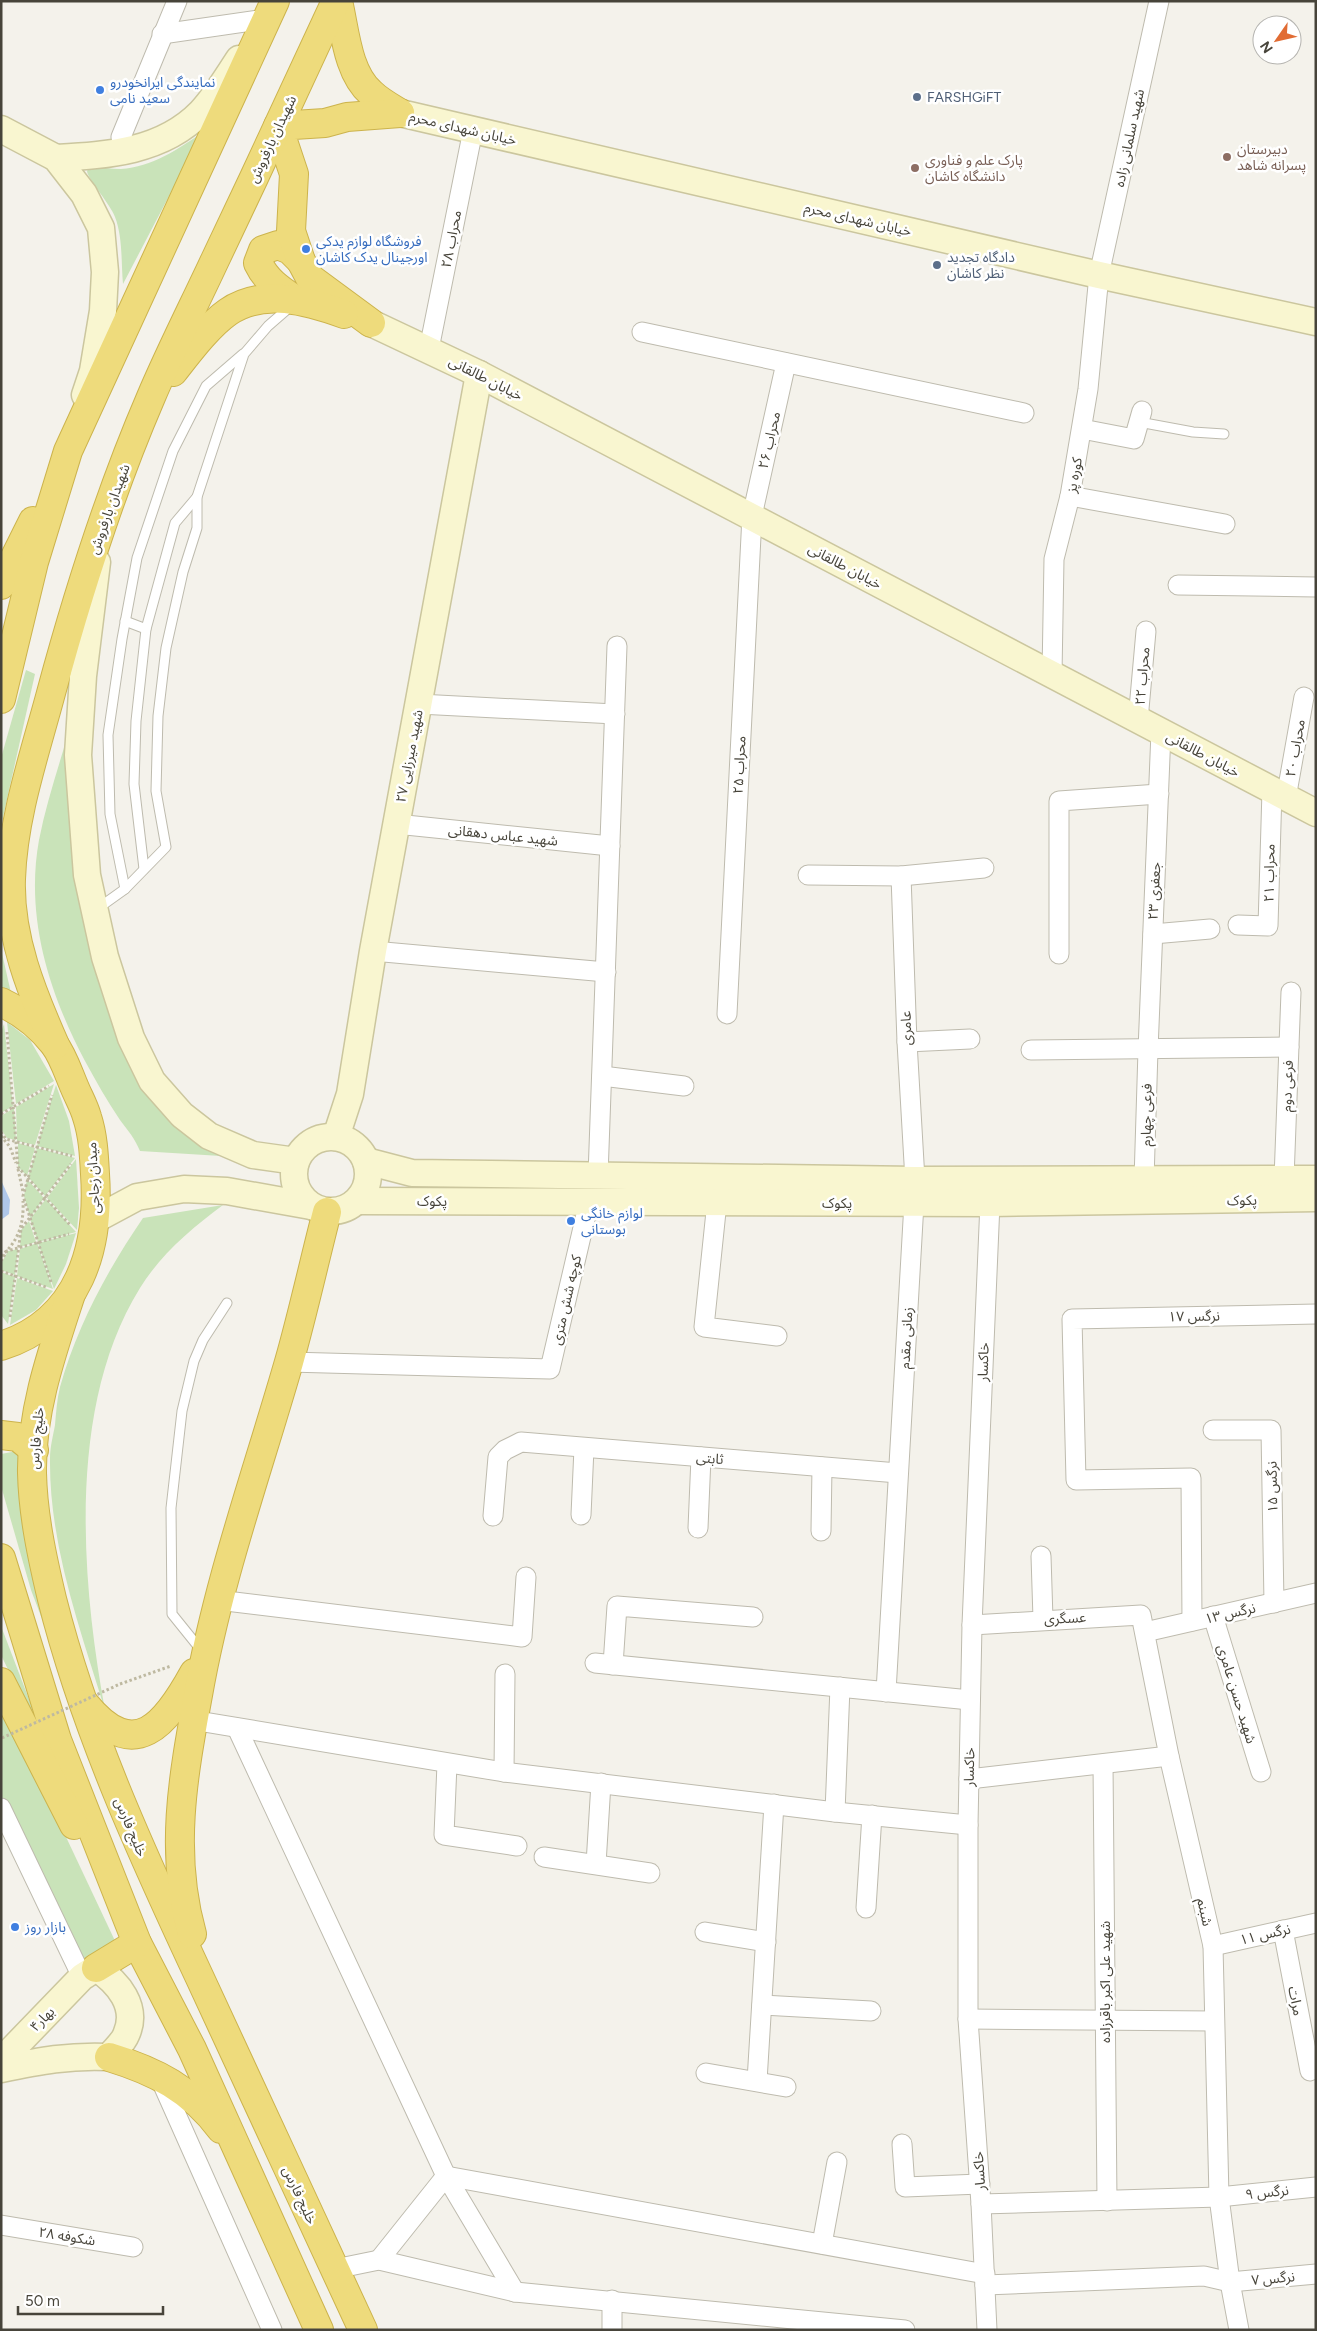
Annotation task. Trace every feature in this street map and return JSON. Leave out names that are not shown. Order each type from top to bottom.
[{"type":"highway","points":[[337,1],[353,62],[360,80],[370,93],[400,113]]},
{"type":"highway","name":"شهیدان بارفروش","points":[[55,1045],[33,996],[8,928],[17,828],[33,759],[57,671],[101,528],[151,398],[337,1]]},
{"type":"highway","points":[[1,585],[68,451],[270,10]]},
{"type":"highway","points":[[294,174],[278,126],[325,123],[347,117],[400,113]]},
{"type":"highway","points":[[325,123],[304,149],[294,174],[291,231],[301,261],[310,278],[371,323]]},
{"type":"highway","points":[[301,261],[290,250],[278,245],[270,246],[263,250],[258,263],[263,274],[271,283],[300,300],[371,323]]},
{"type":"highway","points":[[151,398],[190,352],[228,312],[256,301],[300,300]]},
{"type":"highway","points":[[1,699],[34,562],[68,451]]},
{"type":"highway","name":"میدان زجاجی","points":[[1,1002],[26,1015],[55,1045],[87,1117],[94,1153],[96,1219],[92,1247],[82,1274],[71,1294],[48,1320],[23,1337],[1,1346]]},
{"type":"highway","points":[[226,2035],[185,1908],[179,1837],[181,1790],[204,1654],[263,1444],[289,1362],[319,1209]]},
{"type":"highway","name":"خلیج فارس","points":[[71,1294],[37,1408],[32,1472],[40,1546],[63,1641],[113,1784],[149,1870],[363,2330]]},
{"type":"highway","points":[[1,1435],[18,1438],[34,1450]]},
{"type":"highway","points":[[1,1558],[57,1740],[137,1943]]},
{"type":"highway","points":[[82,1699],[96,1716],[113,1730],[128,1734],[148,1731],[160,1724],[177,1704],[204,1654]]},
{"type":"highway","points":[[1,1682],[48,1776],[192,2049],[319,2330]]},
{"type":"highway","points":[[89,1972],[137,1943]]},
{"type":"highway","points":[[109,2057],[142,2067],[176,2085],[204,2110],[219,2127],[245,2165]]},
{"type":"street","points":[[121,137],[177,1]]},
{"type":"street","name":"شهید سلمانی زاده","points":[[1099,275],[1159,1]]},
{"type":"street","points":[[162,34],[270,10]]},
{"type":"street","points":[[56,158],[111,154],[140,148],[154,143],[186,125],[216,94],[270,10]]},
{"type":"street","name":"خیابان شهدای محرم","points":[[400,113],[1099,275],[1316,322]]},
{"type":"street","points":[[1,129],[56,158],[93,210],[100,228],[105,265],[105,291],[99,340],[92,371],[68,451]]},
{"type":"street","name":"محراب ۲۸","points":[[429,349],[473,130]]},
{"type":"street","name":"کوره پز","points":[[1052,674],[1054,559],[1070,496],[1082,429],[1088,389],[1099,275]]},
{"type":"street","name":"خیابان طالقانی","points":[[371,323],[479,374],[1316,813]]},
{"type":"street","points":[[642,332],[1024,413]]},
{"type":"street","name":"محراب ۲۶","points":[[752,516],[786,363]]},
{"type":"street","name":"شهید میرزایی ۲۷","points":[[336,1137],[350,1094],[373,951],[479,374]]},
{"type":"street","points":[[1082,429],[1134,439],[1141,416]]},
{"type":"street","points":[[1070,496],[1224,524]]},
{"type":"street","name":"محراب ۲۵","points":[[727,1014],[752,516]]},
{"type":"street","points":[[101,528],[83,676],[78,755],[86,875],[105,957],[131,1038],[152,1081],[182,1116],[209,1136],[253,1155],[296,1161]]},
{"type":"street","points":[[1178,585],[1316,587]]},
{"type":"street","name":"محراب ۲۲","points":[[1138,720],[1146,631]]},
{"type":"street","points":[[598,1176],[617,646]]},
{"type":"street","name":"محراب ۲۰","points":[[1279,794],[1304,697]]},
{"type":"street","points":[[419,704],[615,714]]},
{"type":"street","name":"جعفری ۲۳","points":[[1148,1050],[1161,732]]},
{"type":"street","points":[[1059,954],[1059,801],[1159,794]]},
{"type":"street","name":"محراب ۲۱","points":[[1238,925],[1268,926],[1279,794]]},
{"type":"street","name":"شهید عباس دهقانی","points":[[396,824],[610,846]]},
{"type":"street","points":[[808,875],[901,876],[984,868]]},
{"type":"street","name":"عامری","points":[[901,876],[914,1192]]},
{"type":"street","points":[[1153,934],[1210,929]]},
{"type":"street","points":[[373,951],[606,972]]},
{"type":"street","name":"فرعی دوم","points":[[1284,1179],[1290,992]]},
{"type":"street","points":[[907,1042],[970,1039]]},
{"type":"street","points":[[1031,1050],[1289,1048]]},
{"type":"street","name":"فرعی چهارم","points":[[1144,1180],[1148,1050]]},
{"type":"street","points":[[602,1076],[684,1086]]},
{"type":"street","points":[[96,1219],[137,1197],[184,1188],[228,1192],[319,1209],[343,1210],[358,1201],[367,1187],[369,1170],[364,1154],[352,1142],[336,1137],[319,1138],[305,1147],[296,1161],[294,1178],[299,1194],[319,1209]]},
{"type":"street","name":"پکوک","points":[[366,1161],[412,1173],[598,1176],[839,1191],[914,1192],[1144,1180],[1316,1179]]},
{"type":"street","name":"پکوک","points":[[358,1201],[717,1202],[839,1191]]},
{"type":"street","name":"پکوک","points":[[914,1192],[990,1203],[1316,1198]]},
{"type":"street","name":"زمانی مقدم","points":[[886,1692],[914,1192]]},
{"type":"street","name":"کوچه شش متری","points":[[289,1362],[550,1369],[589,1202]]},
{"type":"street","points":[[717,1202],[704,1328],[777,1336]]},
{"type":"street","name":"خاکسار","points":[[987,2330],[982,2204],[968,2019],[968,1825],[972,1625],[990,1203]]},
{"type":"street","name":"نرگس ۱۷","points":[[1192,1621],[1191,1478],[1076,1480],[1072,1319],[1316,1314]]},
{"type":"street","name":"نرگس ۱۵","points":[[1213,1430],[1271,1430],[1274,1603]]},
{"type":"street","name":"ثابتی","points":[[493,1516],[498,1457],[505,1450],[521,1442],[898,1473]]},
{"type":"street","points":[[581,1515],[584,1448]]},
{"type":"street","points":[[698,1528],[701,1457]]},
{"type":"street","points":[[821,1531],[822,1467]]},
{"type":"street","points":[[1041,1556],[1043,1619]]},
{"type":"street","points":[[218,1600],[522,1637],[526,1577]]},
{"type":"street","name":"نرگس ۱۳","points":[[1145,1632],[1316,1593]]},
{"type":"street","points":[[753,1617],[617,1606],[604,1664],[970,1700]]},
{"type":"street","name":"عسگری","points":[[972,1625],[1043,1619],[1141,1615],[1145,1632]]},
{"type":"street","name":"شهید حسن عامری","points":[[1213,1616],[1261,1772]]},
{"type":"street","name":"شبنم","points":[[1145,1632],[1169,1756],[1213,1946],[1219,2197],[1230,2282],[1239,2330]]},
{"type":"street","points":[[504,1772],[505,1674]]},
{"type":"street","points":[[835,1812],[840,1687]]},
{"type":"street","points":[[192,1720],[504,1772],[835,1812],[968,1825]]},
{"type":"street","points":[[237,1728],[446,2176],[515,2292]]},
{"type":"street","points":[[969,1779],[1169,1756]]},
{"type":"street","points":[[447,1764],[444,1835],[517,1846]]},
{"type":"street","name":"شهید علی اکبر باقرزاده","points":[[1103,1764],[1107,2201]]},
{"type":"street","points":[[596,1864],[601,1784]]},
{"type":"street","points":[[757,2081],[774,1804]]},
{"type":"street","points":[[1,1808],[89,1972],[110,1978],[123,1992],[130,2015],[126,2035],[109,2057],[53,2058],[1,2070]]},
{"type":"street","points":[[866,1908],[872,1816]]},
{"type":"street","points":[[544,1857],[650,1873]]},
{"type":"street","name":"نرگس ۱۱","points":[[1213,1946],[1316,1923]]},
{"type":"street","name":"مرات","points":[[1283,1930],[1310,2071]]},
{"type":"street","points":[[705,1932],[766,1942]]},
{"type":"street","name":"بهار۴","points":[[1,2061],[89,1972]]},
{"type":"street","points":[[762,2005],[871,2012]]},
{"type":"street","points":[[968,2019],[1105,2022],[1214,2021]]},
{"type":"street","points":[[706,2072],[786,2087]]},
{"type":"street","points":[[159,2076],[272,2330]]},
{"type":"street","points":[[902,2144],[905,2187],[980,2184]]},
{"type":"street","points":[[822,2244],[837,2162]]},
{"type":"street","points":[[379,2260],[446,2176]]},
{"type":"street","name":"نرگس ۷","points":[[446,2176],[822,2244],[985,2279],[1204,2276],[1230,2282],[1316,2274]]},
{"type":"street","name":"نرگس ۹","points":[[982,2204],[1219,2197],[1316,2187]]},
{"type":"street","name":"شکوفه ۲۸","points":[[1,2225],[133,2247]]},
{"type":"street","points":[[335,2269],[379,2260],[515,2292],[905,2330]]},
{"type":"street","points":[[612,2300],[612,2330]]},
{"type":"lane","points":[[125,889],[110,814],[108,735],[125,621],[137,558],[173,451],[206,386],[244,354],[268,326],[300,300]]},
{"type":"lane","points":[[94,910],[125,889],[166,847],[156,791],[158,716],[166,648],[184,572],[197,528],[197,497],[244,354]]},
{"type":"lane","points":[[1141,416],[1193,432],[1224,434]]},
{"type":"lane","points":[[144,870],[134,784],[136,722],[146,629],[175,523],[197,497]]},
{"type":"lane","points":[[125,621],[146,629]]},
{"type":"lane","points":[[204,1654],[172,1614],[172,1508],[182,1411],[194,1361],[203,1340],[227,1303]]},
{"type":"path","points":[[1,1271],[54,1290],[23,1196],[18,1167],[15,1106],[7,1028]]},
{"type":"path","points":[[1,1114],[56,1082],[23,1196],[19,1248],[10,1318]]},
{"type":"path","points":[[1,1132],[18,1167],[77,1232],[7,1251],[1,1256]]},
{"type":"path","points":[[1,1136],[6,1139],[77,1157]]},
{"type":"path","points":[[1,1261],[21,1229],[77,1157],[75,1148]]},
{"type":"path","points":[[2,1738],[120,1684],[204,1654]]},
{"type":"green space","points":[[202,133],[123,284],[121,242],[118,225],[109,206],[87,171],[90,167],[121,169],[143,165],[164,156]]},
{"type":"green space","points":[[26,670],[35,674],[1,826],[1,758]]},
{"type":"green space","points":[[68,734],[81,899],[189,1134],[221,1156],[140,1151],[93,1076],[61,1009],[43,954],[35,897],[35,869],[42,827]]},
{"type":"green space","points":[[1,949],[11,993],[1,990]]},
{"type":"green space","points":[[7,1022],[30,1040],[54,1081],[16,1104]]},
{"type":"green space","points":[[4,1024],[13,1106],[1,1113],[1,1032]]},
{"type":"green space","points":[[54,1084],[35,1145],[17,1141],[16,1107]]},
{"type":"green space","points":[[56,1085],[69,1121],[75,1156],[37,1146]]},
{"type":"green space","points":[[14,1108],[16,1140],[7,1138],[1,1129],[1,1116]]},
{"type":"green space","points":[[18,1143],[35,1148],[27,1176],[18,1167]]},
{"type":"green space","points":[[37,1148],[75,1158],[45,1196],[28,1177]]},
{"type":"green space","points":[[76,1159],[79,1208],[77,1230],[47,1198]]},
{"type":"green space","points":[[27,1179],[44,1198],[30,1218],[24,1196]]},
{"type":"green space","points":[[46,1199],[76,1232],[38,1242],[30,1219]]},
{"type":"green space","points":[[223,1205],[177,1243],[148,1276],[117,1334],[100,1385],[91,1439],[86,1494],[86,1550],[90,1606],[105,1710],[76,1617],[60,1554],[55,1523],[51,1491],[50,1455],[60,1387],[75,1342],[95,1299],[118,1257],[143,1218]]},
{"type":"green space","points":[[29,1221],[36,1242],[20,1247],[21,1230]]},
{"type":"green space","points":[[76,1233],[66,1264],[54,1289],[38,1243]]},
{"type":"green space","points":[[37,1243],[53,1289],[17,1276],[20,1249]]},
{"type":"green space","points":[[18,1249],[15,1275],[1,1270],[1,1264],[8,1251]]},
{"type":"green space","points":[[1,1272],[15,1277],[8,1324],[1,1315]]},
{"type":"green space","points":[[17,1278],[53,1291],[36,1310],[10,1325]]},
{"type":"green space","points":[[17,1451],[42,1619],[31,1590],[1,1486],[1,1454]]},
{"type":"green space","points":[[1,1626],[40,1728],[1,1655]]},
{"type":"green space","points":[[1,1699],[116,1943],[83,1964],[1,1795]]},
{"type":"water","points":[[1,1180],[10,1200],[9,1214],[1,1220]]},
{"type":"place","name":"نمایندگی ایرانخودرو سعید نامی","points":[[100,90]]},
{"type":"place","name":"FARSHGiFT","points":[[917,97]]},
{"type":"place","name":"دبیرستان پسرانه شاهد","points":[[1227,157]]},
{"type":"place","name":"پارک علم و فناوری دانشگاه کاشان","points":[[915,168]]},
{"type":"place","name":"فروشگاه لوازم یدکی اورجینال یدک کاشان","points":[[306,249]]},
{"type":"place","name":"دادگاه تجدید نظر کاشان","points":[[937,265]]},
{"type":"place","name":"لوازم خانگی بوستانی","points":[[571,1221]]},
{"type":"place","name":"بازار روز","points":[[15,1927]]}]
